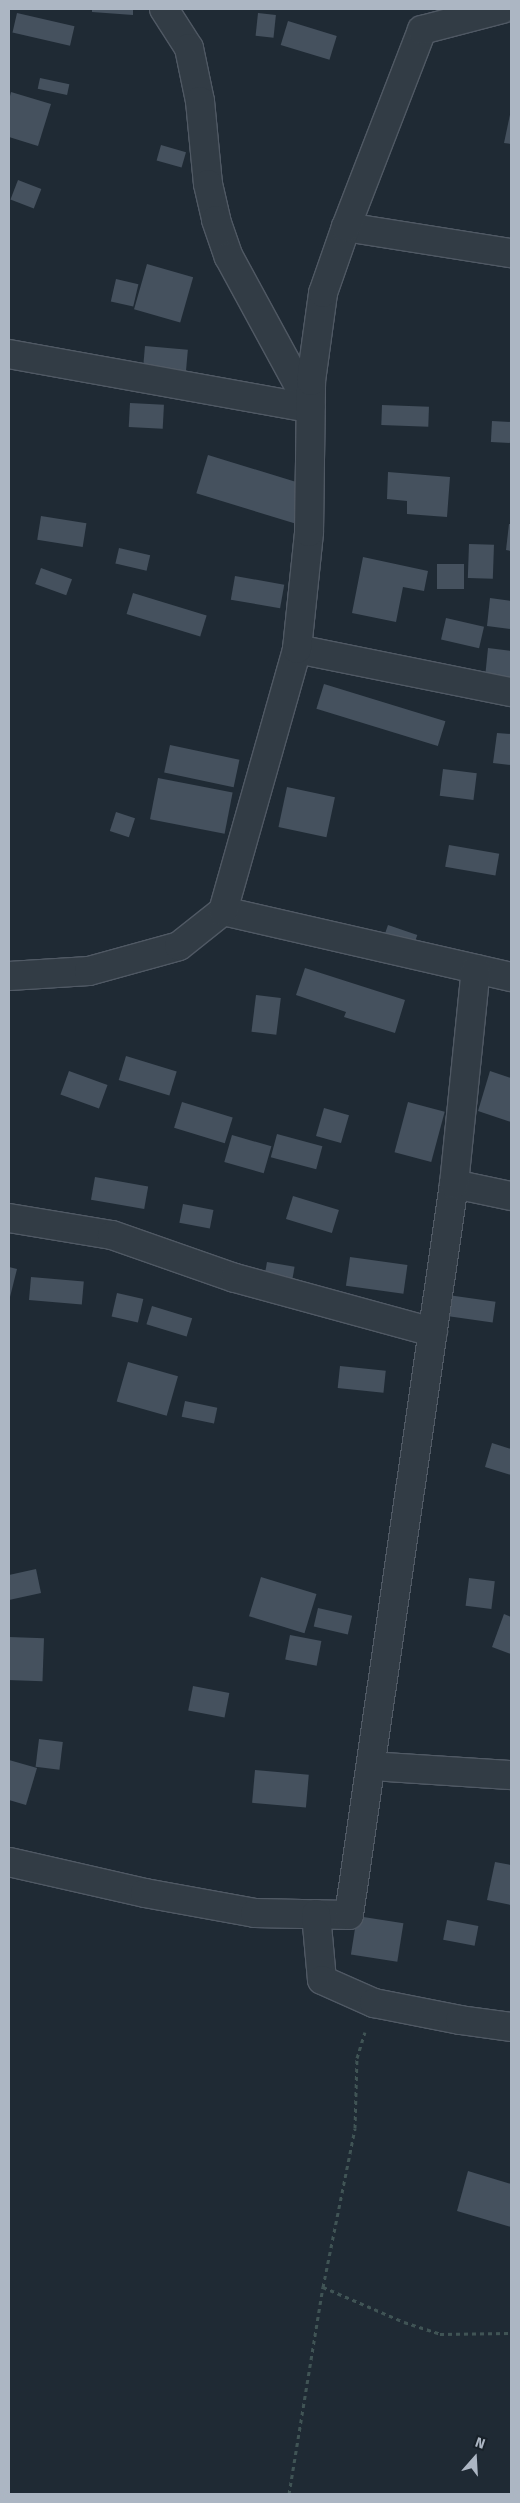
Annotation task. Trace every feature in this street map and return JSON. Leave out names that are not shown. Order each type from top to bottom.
[{"type":"street","points":[[164,9],[189,48],[201,110],[208,184],[216,220],[229,257],[310,408]]},
{"type":"street","points":[[9,976],[89,971],[179,946],[223,911],[297,649],[309,532],[311,381],[324,293],[346,228],[422,30],[502,9]]},
{"type":"street","points":[[346,228],[511,253]]},
{"type":"street","points":[[9,354],[310,408]]},
{"type":"street","points":[[297,649],[511,692]]},
{"type":"street","points":[[223,911],[511,977]]},
{"type":"street","points":[[9,1862],[145,1893],[255,1913],[348,1915],[454,1184],[476,969]]},
{"type":"street","points":[[454,1184],[511,1196]]},
{"type":"street","points":[[9,1218],[112,1235],[235,1278],[433,1332]]},
{"type":"street","points":[[371,1766],[511,1775]]},
{"type":"street","points":[[316,1914],[322,1980],[374,2003],[460,2020],[511,2026]]},
{"type":"path","points":[[289,2494],[323,2287],[355,2128],[357,2058],[374,2003]]},
{"type":"path","points":[[323,2287],[404,2322],[440,2334],[511,2333]]},
{"type":"building","points":[[92,9],[133,9],[133,15],[92,12]]},
{"type":"building","points":[[17,13],[74,26],[70,46],[13,32]]},
{"type":"building","points":[[258,13],[276,15],[273,38],[256,36]]},
{"type":"building","points":[[288,21],[337,36],[329,60],[281,45]]},
{"type":"building","points":[[40,78],[69,84],[67,95],[38,89]]},
{"type":"building","points":[[11,92],[51,104],[38,146],[9,137],[9,100]]},
{"type":"building","points":[[511,110],[511,144],[504,143]]},
{"type":"building","points":[[161,145],[186,152],[182,168],[157,160]]},
{"type":"building","points":[[18,180],[41,189],[34,209],[10,200]]},
{"type":"building","points":[[147,264],[193,277],[180,322],[134,309]]},
{"type":"building","points":[[116,279],[138,284],[133,307],[111,301]]},
{"type":"building","points":[[145,346],[188,350],[186,372],[143,368]]},
{"type":"building","points":[[130,403],[164,405],[163,429],[129,427]]},
{"type":"building","points":[[382,405],[429,407],[428,427],[381,425]]},
{"type":"building","points":[[492,421],[511,422],[510,443],[491,442]]},
{"type":"building","points":[[208,455],[308,486],[297,524],[196,493]]},
{"type":"building","points":[[388,472],[450,477],[447,517],[407,514],[407,501],[387,499]]},
{"type":"building","points":[[41,516],[86,523],[83,547],[37,540]]},
{"type":"building","points":[[509,524],[511,524],[511,551],[506,550]]},
{"type":"building","points":[[469,544],[494,545],[493,579],[468,578]]},
{"type":"building","points":[[119,548],[150,555],[147,571],[115,564]]},
{"type":"building","points":[[363,557],[428,571],[424,591],[403,587],[396,622],[352,613]]},
{"type":"building","points":[[437,564],[464,564],[464,589],[437,589]]},
{"type":"building","points":[[41,568],[72,579],[66,595],[35,584]]},
{"type":"building","points":[[235,576],[284,585],[280,608],[231,600]]},
{"type":"building","points":[[133,593],[207,616],[200,637],[127,614]]},
{"type":"building","points":[[490,598],[511,601],[511,629],[487,626]]},
{"type":"building","points":[[446,618],[484,627],[479,648],[441,639]]},
{"type":"building","points":[[488,648],[511,651],[511,681],[485,678]]},
{"type":"building","points":[[324,684],[445,721],[438,746],[316,709]]},
{"type":"building","points":[[497,733],[511,734],[511,765],[493,763]]},
{"type":"building","points":[[170,745],[239,760],[234,787],[164,772]]},
{"type":"building","points":[[443,769],[477,773],[473,800],[440,796]]},
{"type":"building","points":[[158,778],[233,793],[225,834],[150,819]]},
{"type":"building","points":[[287,787],[335,797],[326,837],[278,827]]},
{"type":"building","points":[[116,812],[135,818],[129,837],[110,831]]},
{"type":"building","points":[[449,845],[499,854],[495,876],[445,867]]},
{"type":"building","points":[[388,925],[417,935],[411,952],[382,942]]},
{"type":"building","points":[[305,968],[405,1000],[395,1033],[344,1017],[346,1012],[296,995]]},
{"type":"building","points":[[256,995],[281,998],[276,1035],[251,1032]]},
{"type":"building","points":[[126,1056],[177,1071],[169,1095],[119,1080]]},
{"type":"building","points":[[69,1071],[108,1085],[99,1109],[60,1094]]},
{"type":"building","points":[[490,1071],[511,1078],[511,1122],[478,1111]]},
{"type":"building","points":[[182,1102],[233,1117],[225,1143],[174,1128]]},
{"type":"building","points":[[408,1102],[445,1112],[431,1162],[395,1152]]},
{"type":"building","points":[[324,1108],[349,1115],[341,1143],[316,1136]]},
{"type":"building","points":[[277,1134],[322,1146],[316,1169],[271,1157]]},
{"type":"building","points":[[232,1135],[271,1146],[264,1173],[224,1162]]},
{"type":"building","points":[[95,1177],[148,1186],[144,1209],[91,1200]]},
{"type":"building","points":[[293,1196],[339,1210],[332,1233],[286,1219]]},
{"type":"building","points":[[183,1204],[213,1210],[210,1229],[179,1223]]},
{"type":"building","points":[[350,1257],[407,1265],[403,1294],[346,1286]]},
{"type":"building","points":[[267,1262],[295,1267],[291,1287],[264,1282]]},
{"type":"building","points":[[9,1267],[17,1269],[9,1301]]},
{"type":"building","points":[[31,1277],[84,1282],[82,1305],[29,1300]]},
{"type":"building","points":[[117,1293],[143,1299],[138,1322],[112,1316]]},
{"type":"building","points":[[448,1295],[496,1302],[493,1322],[445,1316]]},
{"type":"building","points":[[152,1306],[192,1318],[187,1336],[146,1324]]},
{"type":"building","points":[[128,1362],[178,1376],[167,1416],[117,1401]]},
{"type":"building","points":[[340,1366],[386,1371],[383,1393],[338,1388]]},
{"type":"building","points":[[185,1401],[217,1408],[214,1424],[182,1417]]},
{"type":"building","points":[[492,1443],[511,1449],[511,1475],[485,1467]]},
{"type":"building","points":[[36,1569],[41,1593],[9,1600],[9,1575]]},
{"type":"building","points":[[261,1577],[316,1594],[304,1633],[249,1616]]},
{"type":"building","points":[[469,1578],[495,1581],[491,1609],[466,1606]]},
{"type":"building","points":[[318,1608],[352,1616],[348,1634],[314,1627]]},
{"type":"building","points":[[504,1614],[511,1617],[511,1654],[492,1647]]},
{"type":"building","points":[[290,1635],[321,1641],[317,1666],[285,1660]]},
{"type":"building","points":[[9,1637],[44,1638],[42,1681],[9,1680]]},
{"type":"building","points":[[193,1686],[229,1693],[225,1718],[188,1711]]},
{"type":"building","points":[[39,1739],[63,1742],[59,1770],[36,1767]]},
{"type":"building","points":[[9,1760],[37,1768],[26,1805],[9,1800]]},
{"type":"building","points":[[255,1770],[309,1775],[306,1808],[252,1803]]},
{"type":"building","points":[[495,1862],[511,1865],[511,1905],[487,1900]]},
{"type":"building","points":[[357,1916],[403,1923],[397,1962],[351,1955]]},
{"type":"building","points":[[447,1920],[478,1926],[475,1946],[443,1940]]},
{"type":"building","points":[[468,2171],[511,2184],[511,2227],[457,2211]]}]
